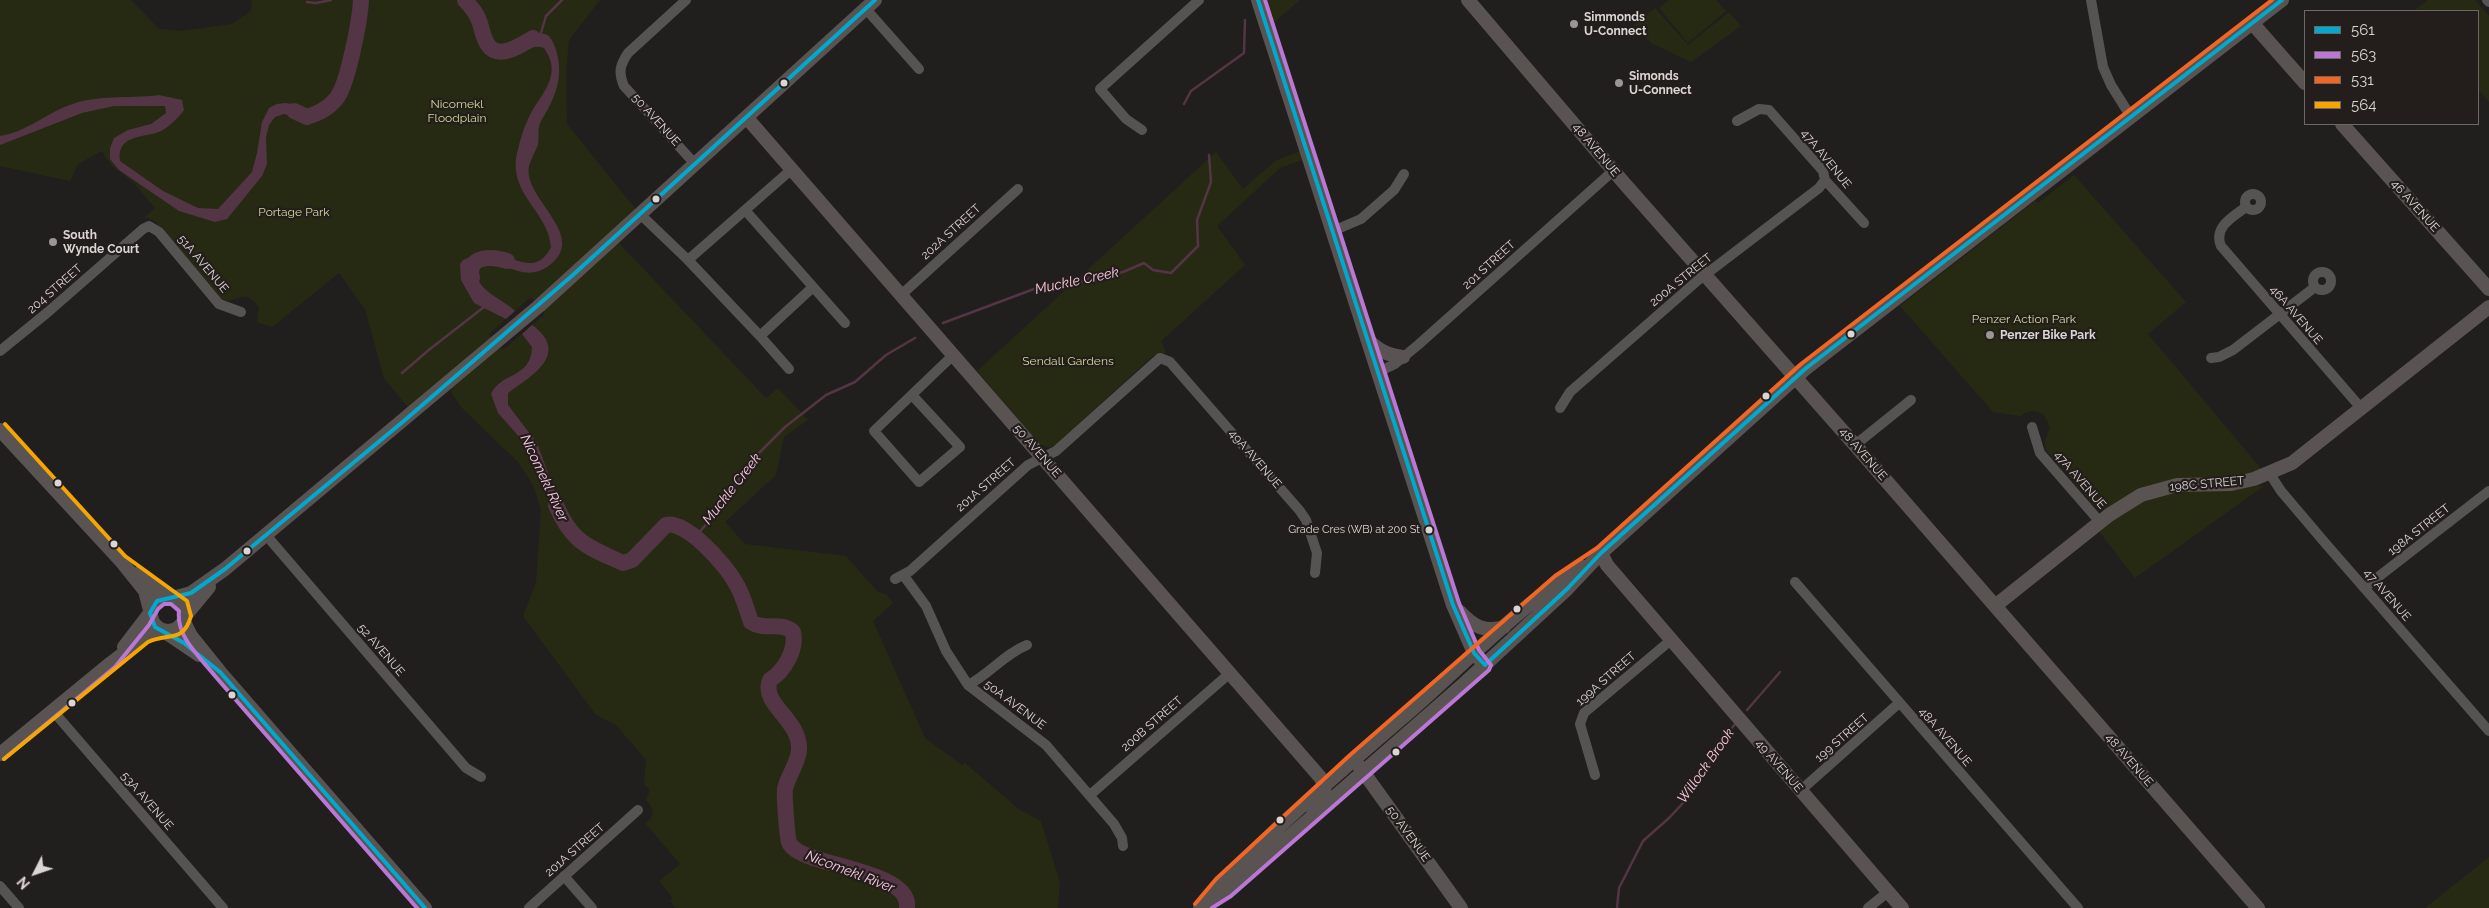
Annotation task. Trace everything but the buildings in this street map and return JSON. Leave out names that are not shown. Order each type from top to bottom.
[{"type":"street","name":"50 AVENUE","points":[[686,0],[628,53],[621,63],[620,75],[624,86],[695,164]]},
{"type":"street","points":[[1142,130],[1126,119],[1100,89],[1199,0]]},
{"type":"street","points":[[1258,0],[1453,605],[1474,653],[1485,666]]},
{"type":"street","name":"48 AVENUE","points":[[1468,0],[1613,171],[1855,445],[2258,908]]},
{"type":"street","points":[[2091,0],[2103,67],[2111,85],[2131,117]]},
{"type":"street","points":[[1201,908],[1227,891],[1485,666],[1567,589],[1601,553],[1796,378],[2282,0]]},
{"type":"street","points":[[111,663],[157,600],[191,593],[225,569],[539,306],[747,118],[867,3],[919,69]]},
{"type":"street","points":[[2253,24],[2304,82]]},
{"type":"street","name":"47A AVENUE","points":[[1737,121],[1759,109],[1769,110],[1823,171],[1825,180],[1864,223]]},
{"type":"street","name":"50 AVENUE","points":[[747,118],[1230,673],[1325,785]]},
{"type":"street","name":"46 AVENUE","points":[[2343,125],[2489,289]]},
{"type":"street","points":[[688,260],[792,169]]},
{"type":"street","name":"201 STREET","points":[[1378,372],[1404,357],[1613,171]]},
{"type":"street","points":[[1333,230],[1361,220],[1394,190],[1404,174]]},
{"type":"street","name":"200A STREET","points":[[1560,408],[1570,392],[1705,275],[1819,188],[1825,180]]},
{"type":"street","name":"202A STREET","points":[[901,295],[1018,189]]},
{"type":"street","name":"46A AVENUE","points":[[2246,207],[2225,224],[2219,235],[2224,250],[2361,408]]},
{"type":"street","points":[[745,210],[845,323]]},
{"type":"street","points":[[640,214],[688,260],[789,369]]},
{"type":"street","name":"51A AVENUE","points":[[150,226],[159,232],[219,304],[241,312]]},
{"type":"street","name":"204 STREET","points":[[0,351],[143,229],[150,226]]},
{"type":"street","points":[[2211,358],[2219,357],[2233,350],[2315,286]]},
{"type":"street","points":[[760,336],[813,287]]},
{"type":"street","name":"198C STREET","points":[[1995,606],[2127,502],[2157,490],[2177,485],[2239,483],[2270,474],[2292,463],[2489,307]]},
{"type":"street","points":[[1368,339],[1376,349],[1388,356],[1404,357]]},
{"type":"street","points":[[912,395],[960,447],[919,482],[874,431],[954,355]]},
{"type":"street","name":"201A STREET","points":[[900,578],[1028,465],[1056,451],[1154,361],[1165,358]]},
{"type":"street","name":"49A AVENUE","points":[[1165,358],[1303,515],[1317,554],[1314,573]]},
{"type":"street","points":[[1855,445],[1911,400]]},
{"type":"street","name":"47A AVENUE","points":[[2032,427],[2040,453],[2100,522]]},
{"type":"street","points":[[2,431],[145,591],[152,622],[162,631],[184,643],[220,672]]},
{"type":"street","name":"47 AVENUE","points":[[2270,474],[2281,491],[2489,730]]},
{"type":"street","name":"198A STREET","points":[[2364,588],[2489,491]]},
{"type":"street","name":"52 AVENUE","points":[[266,535],[466,768],[481,777]]},
{"type":"street","points":[[1201,908],[1220,884],[1325,785],[1474,653],[1559,581],[1601,553]]},
{"type":"street","name":"49 AVENUE","points":[[1601,553],[1607,565],[1902,908]]},
{"type":"street","points":[[120,561],[182,605],[184,619],[191,636],[425,908]]},
{"type":"street","points":[[0,754],[145,637],[162,631],[176,630],[225,569]]},
{"type":"street","name":"50A AVENUE","points":[[900,578],[926,606],[946,651],[968,685],[1046,745],[1119,830],[1123,846]]},
{"type":"street","name":"48A AVENUE","points":[[1794,582],[2078,908]]},
{"type":"street","points":[[1453,605],[1469,622],[1482,629],[1494,630],[1505,627]]},
{"type":"street","name":"199A STREET","points":[[1595,775],[1580,724],[1581,718],[1584,713],[1671,640]]},
{"type":"street","points":[[968,685],[980,679],[1012,651],[1027,645]]},
{"type":"street","name":"200B STREET","points":[[1090,795],[1230,673]]},
{"type":"street","name":"199 STREET","points":[[1800,791],[1899,704]]},
{"type":"street","name":"53A AVENUE","points":[[52,711],[223,908]]},
{"type":"street","name":"50 AVENUE","points":[[1354,760],[1461,908]]},
{"type":"street","points":[[1277,848],[1288,831],[1324,795],[1325,785]]},
{"type":"street","name":"201A STREET","points":[[529,908],[638,810]]},
{"type":"street","points":[[564,876],[592,908]]},
{"type":"street","points":[[0,886],[19,908]]},
{"type":"street","points":[[1868,908],[1888,892]]},
{"type":"green space","name":"Nicomekl Floodplain","points":[[0,0],[131,0],[159,29],[180,31],[232,24],[251,11],[252,0],[600,0],[569,40],[566,70],[567,124],[637,211],[535,302],[531,297],[489,334],[493,339],[410,410],[384,378],[365,309],[339,273],[272,327],[257,322],[259,308],[250,298],[242,297],[223,301],[154,220],[144,218],[155,208],[133,182],[112,166],[102,151],[78,164],[70,181],[0,166]]},
{"type":"green space","points":[[1264,0],[1300,0],[1271,25]]},
{"type":"green space","points":[[1669,0],[1716,0],[1726,11],[1688,43],[1659,8]]},
{"type":"green space","points":[[2428,0],[2475,0],[2489,16],[2489,102],[2479,90],[2479,10],[2415,10]]},
{"type":"green space","points":[[1655,8],[1688,45],[1729,12],[1741,26],[1691,62],[1651,43],[1634,25]]},
{"type":"green space","name":"Sendall Gardens","points":[[1300,151],[1302,160],[1280,168],[1217,226],[1245,265],[1161,341],[1166,353],[1154,355],[1054,446],[1047,447],[1040,444],[977,371],[1216,152],[1243,189],[1275,161]]},
{"type":"green space","name":"Penzer Action Park","points":[[2074,175],[2186,302],[2148,334],[2263,471],[2107,509],[2096,508],[2046,450],[2045,441],[2050,427],[2044,415],[2038,412],[2029,412],[2021,416],[1993,412],[1900,306],[2035,201],[2038,203]]},
{"type":"green space","points":[[617,241],[766,398],[778,388],[808,420],[784,437],[776,475],[725,522],[745,544],[846,556],[877,591],[887,595],[893,603],[873,621],[925,738],[962,765],[965,763],[1020,810],[1041,821],[1060,883],[1058,908],[676,908],[670,901],[673,898],[659,881],[680,864],[645,823],[651,819],[653,810],[646,799],[650,790],[644,784],[646,760],[616,725],[596,715],[523,616],[536,583],[541,509],[533,485],[518,462],[462,408],[451,392],[453,386],[499,346],[503,350],[545,314],[542,309]]},
{"type":"green space","points":[[2264,486],[2135,578],[2098,530],[2137,504],[2178,490]]},
{"type":"green space","points":[[2489,857],[2489,908],[2425,908],[2430,904]]},
{"type":"water","points":[[536,34],[546,34],[552,40],[559,63],[559,79],[555,94],[539,126],[538,145],[529,166],[530,179],[559,231],[562,243],[559,255],[547,267],[530,273],[498,264],[481,253],[497,254],[533,263],[540,261],[546,256],[551,247],[543,223],[518,180],[516,168],[517,153],[523,130],[548,84],[552,67],[550,58],[544,48],[514,49],[512,42]]},
{"type":"water","points":[[159,95],[182,100],[184,110],[175,121],[163,130],[128,141],[123,145],[120,152],[120,161],[163,191],[198,208],[218,209],[252,172],[262,122],[269,108],[277,104],[292,104],[305,114],[313,113],[319,120],[304,122],[294,116],[284,114],[275,117],[269,125],[266,137],[267,164],[262,176],[227,219],[215,222],[179,211],[119,170],[110,159],[110,148],[114,138],[128,130],[151,124],[166,113],[165,106],[114,106],[82,113],[0,145],[0,136],[18,131],[78,102],[101,98]]},
{"type":"water","points":[[475,255],[483,264],[476,273],[478,280],[486,290],[515,311],[506,319],[474,303],[461,280],[460,264],[463,260]]},
{"type":"water","points":[[532,325],[543,335],[548,345],[548,354],[544,363],[536,371],[508,393],[508,405],[537,443],[566,522],[561,528],[530,449],[498,413],[491,394],[502,381],[527,365],[532,347],[522,334]]},
{"type":"waterway","points":[[307,2],[316,3],[331,0]]},
{"type":"waterway","name":"Nicomekl River","points":[[294,111],[307,117],[326,108],[336,99],[349,67],[361,0]]},
{"type":"waterway","name":"Nicomekl River","points":[[465,0],[476,14],[486,42],[493,50],[498,52],[511,50],[533,38]]},
{"type":"waterway","points":[[540,36],[546,16],[562,0]]},
{"type":"waterway","name":"Muckle Creek","points":[[1184,104],[1191,91],[1244,53],[1245,20]]},
{"type":"waterway","name":"Muckle Creek","points":[[943,323],[1034,289],[1076,284],[1088,279],[1123,272],[1144,263],[1153,270],[1171,273],[1198,246],[1197,220],[1211,182],[1209,155]]},
{"type":"waterway","name":"Nicomekl River","points":[[472,278],[471,270],[477,261],[488,258],[507,261]]},
{"type":"waterway","points":[[402,373],[484,307]]},
{"type":"waterway","name":"Muckle Creek","points":[[695,537],[711,519],[754,458],[785,427],[826,395],[855,382],[886,355],[915,338]]},
{"type":"waterway","name":"Nicomekl River","points":[[556,505],[568,528],[575,536],[591,548],[623,563],[632,560],[666,525],[674,525],[684,529],[705,545],[730,574],[740,591],[751,622],[761,626],[783,627],[793,632],[794,639],[791,653],[784,666],[770,680],[768,689],[775,705],[788,721],[798,739],[798,755],[785,789],[789,842],[795,849],[807,856],[861,871],[895,886],[905,896],[907,908]]},
{"type":"waterway","name":"Willock Brook","points":[[1747,710],[1780,672]]},
{"type":"waterway","name":"Willock Brook","points":[[1617,908],[1619,888],[1643,841],[1683,803],[1701,770],[1714,758],[1726,735],[1736,723]]},
{"type":"transit line","name":"561","points":[[425,908],[220,672],[184,643],[155,627],[150,613],[157,601],[191,593],[225,569],[405,420],[574,274],[875,0]]},
{"type":"transit line","name":"561","points":[[1258,0],[1453,605],[1474,653],[1485,665],[1567,589],[1601,553],[1805,369],[2282,0]]},
{"type":"transit line","name":"563","points":[[1212,908],[1231,896],[1489,670],[1491,665],[1479,650],[1459,603],[1265,0]]},
{"type":"transit line","name":"531","points":[[1195,904],[1216,879],[1350,755],[1555,576],[1597,548],[1801,364],[2272,0]]},
{"type":"transit line","name":"564","points":[[4,759],[148,642],[179,634],[188,625],[191,616],[187,601],[125,556],[5,424]]},
{"type":"transit line","name":"563","points":[[4,759],[115,667],[149,625],[158,609],[164,604],[171,604],[179,611],[181,629],[196,654],[417,908]]},
{"type":"place","name":"Simmonds U-Connect","points":[[1574,24]]},
{"type":"place","name":"Simonds U-Connect","points":[[1619,83]]},
{"type":"place","name":"South Wynde Court","points":[[53,242]]},
{"type":"place","name":"Penzer Bike Park","points":[[1990,335]]},
{"type":"place","name":"Grade Cres (WB) at 200 St","points":[[1429,530]]},
{"type":"park label","name":"Portage Park","points":[[294,212]]}]
